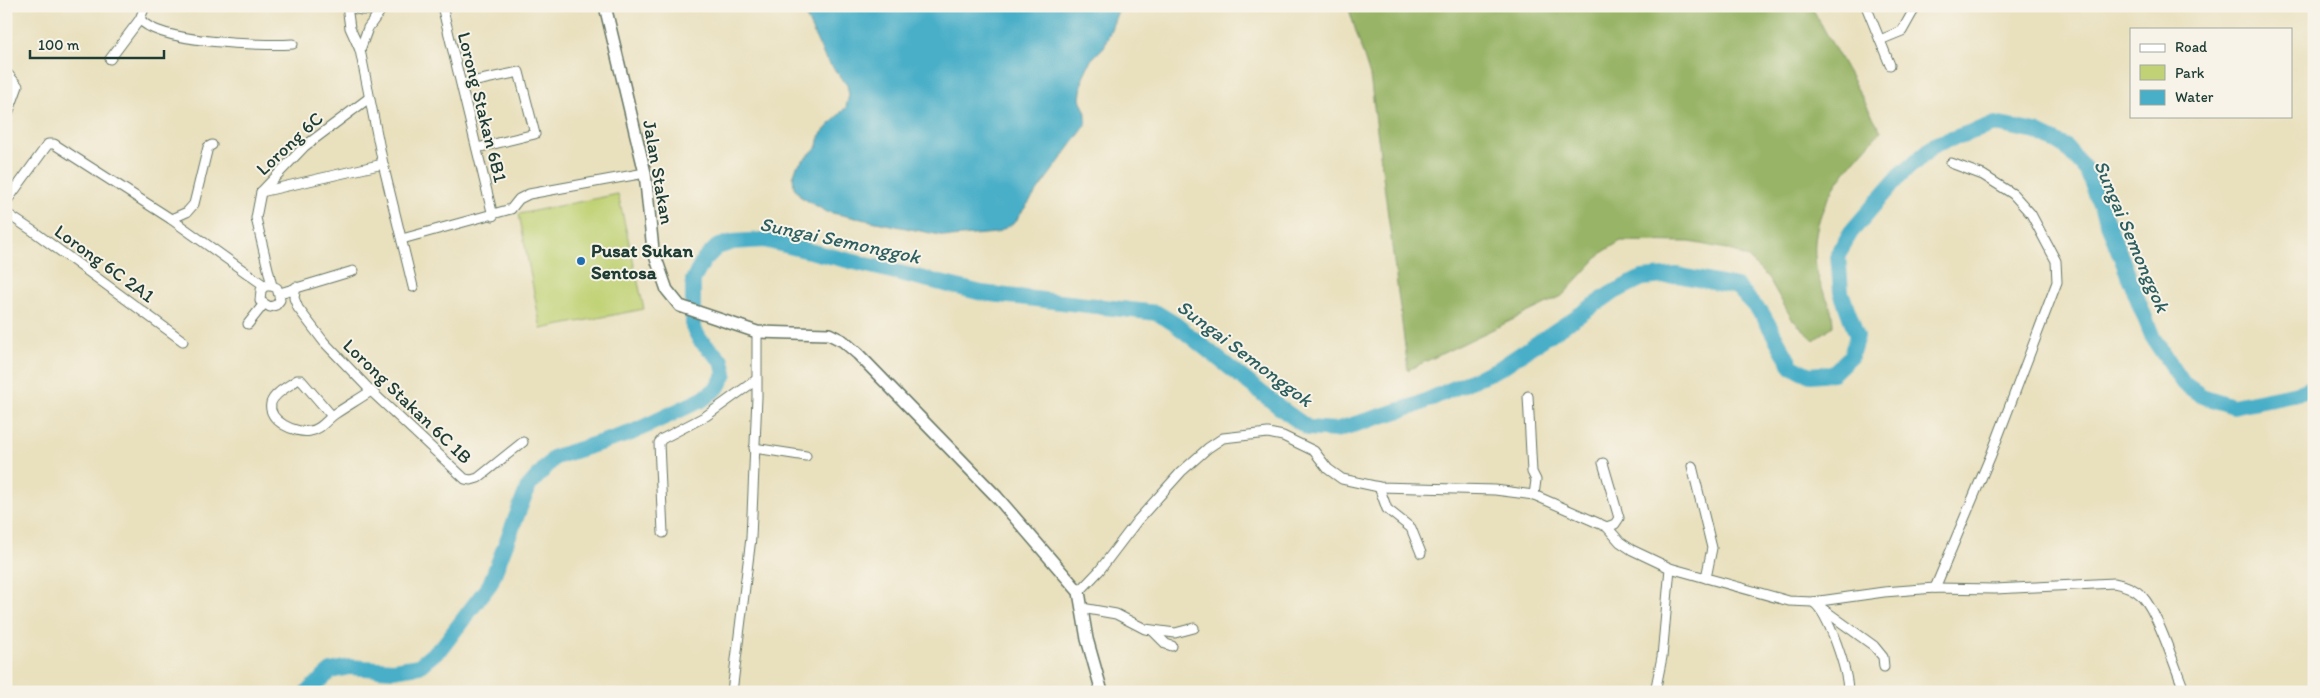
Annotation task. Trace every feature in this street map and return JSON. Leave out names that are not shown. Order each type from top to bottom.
[{"type":"main road","name":"Jalan Stakan","points":[[605,6],[645,173],[653,250],[667,290],[680,306],[757,332],[829,334],[843,340],[997,497],[1079,592]]},
{"type":"main road","points":[[1079,592],[1087,639],[1102,692]]},
{"type":"street","points":[[110,59],[140,19],[145,6]]},
{"type":"street","points":[[392,6],[381,10],[362,10],[347,7],[350,28],[360,50],[383,164],[413,287]]},
{"type":"street","name":"Lorong Stakan 6B1","points":[[442,6],[493,216]]},
{"type":"street","points":[[1866,6],[1890,65]]},
{"type":"street","points":[[1880,40],[1902,31],[1916,6]]},
{"type":"street","points":[[360,50],[368,28],[381,10]]},
{"type":"street","points":[[140,19],[151,29],[180,36],[250,45],[293,44]]},
{"type":"street","points":[[6,72],[18,86],[6,119]]},
{"type":"street","points":[[462,84],[519,72],[535,134],[477,148]]},
{"type":"street","name":"Lorong 6C","points":[[268,286],[256,218],[260,192],[305,146],[369,98]]},
{"type":"street","points":[[6,202],[48,144],[54,144],[171,219],[280,293]]},
{"type":"street","points":[[171,219],[187,212],[194,204],[208,147],[212,145]]},
{"type":"street","points":[[1935,588],[1991,456],[2057,282],[2056,260],[2036,222],[2013,194],[1982,175],[1951,163]]},
{"type":"street","points":[[260,192],[383,164]]},
{"type":"street","points":[[402,239],[493,216],[511,209],[519,199],[529,194],[645,173]]},
{"type":"street","name":"Lorong 6C 2A1","points":[[6,213],[183,341]]},
{"type":"street","points":[[280,293],[353,272]]},
{"type":"street","points":[[263,305],[259,295],[268,286]]},
{"type":"street","name":"Lorong Stakan 6C 1B","points":[[296,287],[294,298],[298,308],[324,342],[371,391],[465,479],[478,478],[523,442]]},
{"type":"street","points":[[263,305],[270,307],[276,305],[280,300],[280,293]]},
{"type":"street","points":[[248,324],[263,305]]},
{"type":"street","points":[[732,692],[751,538],[757,332]]},
{"type":"street","points":[[332,416],[301,380],[297,380],[275,396],[271,403],[272,412],[283,425],[296,431],[310,432],[322,427],[332,416],[371,391]]},
{"type":"street","points":[[663,534],[659,443],[662,439],[706,416],[756,380]]},
{"type":"street","points":[[1528,396],[1532,472],[1536,480],[1534,495]]},
{"type":"street","points":[[1079,592],[1099,571],[1137,521],[1181,472],[1208,448],[1223,438],[1268,433],[1283,436],[1314,451],[1328,469],[1342,479],[1379,487],[1495,490],[1534,495],[1607,528],[1620,542],[1632,550],[1670,568],[1760,595],[1789,601],[1817,604],[1884,592],[1935,588],[1995,589],[2114,583],[2129,586],[2142,596],[2152,610],[2185,692]]},
{"type":"street","points":[[754,448],[806,456]]},
{"type":"street","points":[[1603,463],[1619,518],[1615,524],[1607,528]]},
{"type":"street","points":[[1692,466],[1712,548],[1712,558],[1706,578]]},
{"type":"street","points":[[1379,487],[1387,509],[1411,528],[1422,553]]},
{"type":"street","points":[[1655,692],[1662,657],[1670,568]]},
{"type":"street","points":[[1817,604],[1874,646],[1882,657],[1884,668]]},
{"type":"street","points":[[1817,604],[1844,664],[1848,692]]},
{"type":"street","points":[[1082,608],[1116,614],[1145,629],[1153,631],[1175,633],[1194,628]]},
{"type":"street","points":[[1153,631],[1166,644],[1172,646]]},
{"type":"green space","points":[[1348,6],[1811,6],[1881,131],[1840,179],[1821,214],[1816,233],[1815,254],[1818,276],[1830,305],[1833,326],[1814,340],[1792,319],[1769,279],[1748,258],[1727,249],[1690,242],[1621,241],[1603,252],[1562,296],[1408,370],[1370,76]]},
{"type":"green space","name":"Pusat Sukan Sentosa","points":[[618,194],[644,309],[541,329],[519,214]]},
{"type":"water","points":[[801,6],[1120,6],[1104,47],[1091,60],[1083,77],[1080,99],[1086,113],[1086,125],[1013,224],[996,233],[950,237],[827,212],[801,197],[794,187],[793,177],[797,166],[818,146],[820,135],[846,107],[849,95],[847,85],[825,58]]},
{"type":"waterway","name":"Sungai Semonggok","points":[[307,692],[331,671],[349,667],[393,670],[419,666],[443,646],[490,584],[528,487],[555,457],[631,433],[703,399],[717,388],[725,374],[722,361],[700,340],[693,327],[693,280],[704,260],[717,247],[733,242],[764,240],[982,293],[1157,313],[1175,324],[1308,428],[1336,430],[1414,406],[1500,368],[1612,293],[1642,278],[1677,275],[1737,287],[1763,315],[1792,367],[1810,375],[1833,373],[1851,356],[1857,336],[1841,292],[1838,254],[1851,232],[1900,175],[1936,144],[1995,124],[2036,132],[2065,146],[2087,171],[2153,338],[2183,383],[2202,396],[2233,406],[2302,392],[2314,387]]},
{"type":"place","name":"Pusat Sukan Sentosa","points":[[581,261]]}]
